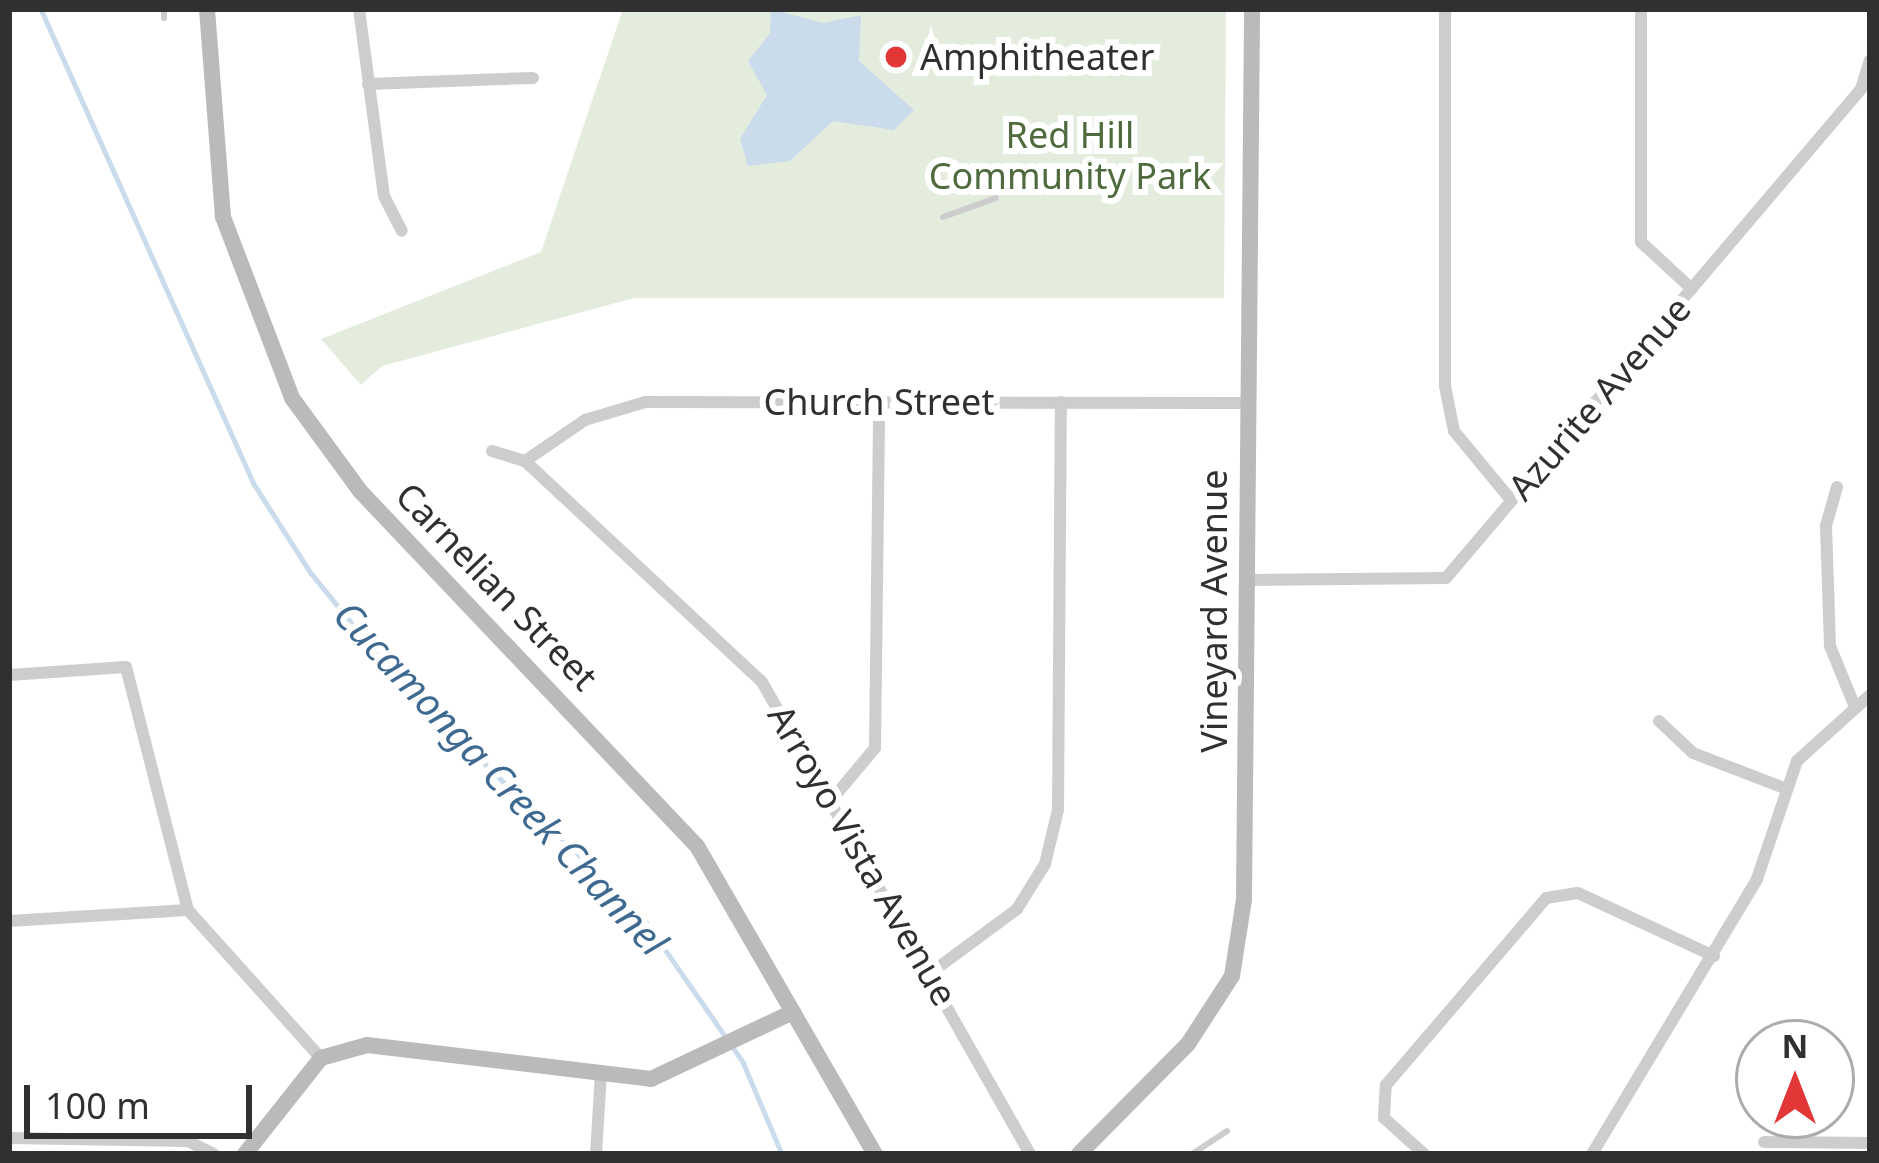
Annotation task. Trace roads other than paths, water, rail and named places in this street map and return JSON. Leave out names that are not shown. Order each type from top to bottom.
[{"type":"street","name":"Carnelian Street","points":[[207,9],[223,217],[292,398],[360,491],[697,846],[875,1154]]},
{"type":"street","points":[[359,9],[384,196],[402,231]]},
{"type":"street","name":"Vineyard Avenue","points":[[1078,1154],[1188,1044],[1232,976],[1244,899],[1252,9]]},
{"type":"street","points":[[1445,9],[1445,386],[1454,431],[1511,500]]},
{"type":"street","points":[[1641,9],[1641,242],[1693,289]]},
{"type":"street","name":"Azurite Avenue","points":[[1247,580],[1446,578],[1861,89],[1870,60]]},
{"type":"street","points":[[368,84],[533,78]]},
{"type":"street","name":"Church Street","points":[[525,461],[585,420],[645,402],[1248,404]]},
{"type":"street","points":[[835,797],[874,748],[879,402]]},
{"type":"street","points":[[932,972],[1017,909],[1045,865],[1058,810],[1061,402]]},
{"type":"street","name":"Arroyo Vista Avenue","points":[[492,451],[525,461],[762,682],[835,797],[1030,1154]]},
{"type":"street","points":[[1838,488],[1826,526],[1830,646],[1853,702]]},
{"type":"street","points":[[9,675],[126,667],[188,910],[320,1058]]},
{"type":"street","points":[[1592,1154],[1757,879],[1784,788],[1853,702],[1870,695]]},
{"type":"street","points":[[1659,721],[1693,753],[1784,788]]},
{"type":"street","points":[[1424,1154],[1384,1118],[1386,1085],[1546,898],[1578,893],[1714,956]]},
{"type":"street","points":[[9,921],[188,910]]},
{"type":"street","points":[[245,1154],[320,1058],[367,1045],[601,1072],[684,1072],[793,1012]]},
{"type":"street","points":[[596,1154],[601,1072]]},
{"type":"street","points":[[14,1154],[11,1138],[188,1141],[214,1154]]},
{"type":"street","points":[[1764,1142],[1870,1143]]},
{"type":"lane","points":[[943,217],[996,198]]},
{"type":"lane","points":[[1192,1154],[1227,1131]]},
{"type":"water","points":[[771,9],[823,23],[861,15],[859,61],[914,110],[894,130],[833,121],[790,161],[748,166],[740,139],[767,95],[748,61],[770,33]]},
{"type":"waterway","name":"Cucamonga Creek Channel","points":[[41,9],[254,484],[311,573],[398,680],[642,916],[743,1062],[782,1154]]},
{"type":"place","name":"Amphitheater","points":[[896,57]]},
{"type":"park label","name":"Red Hill Community Park","points":[[1070,154]]}]
